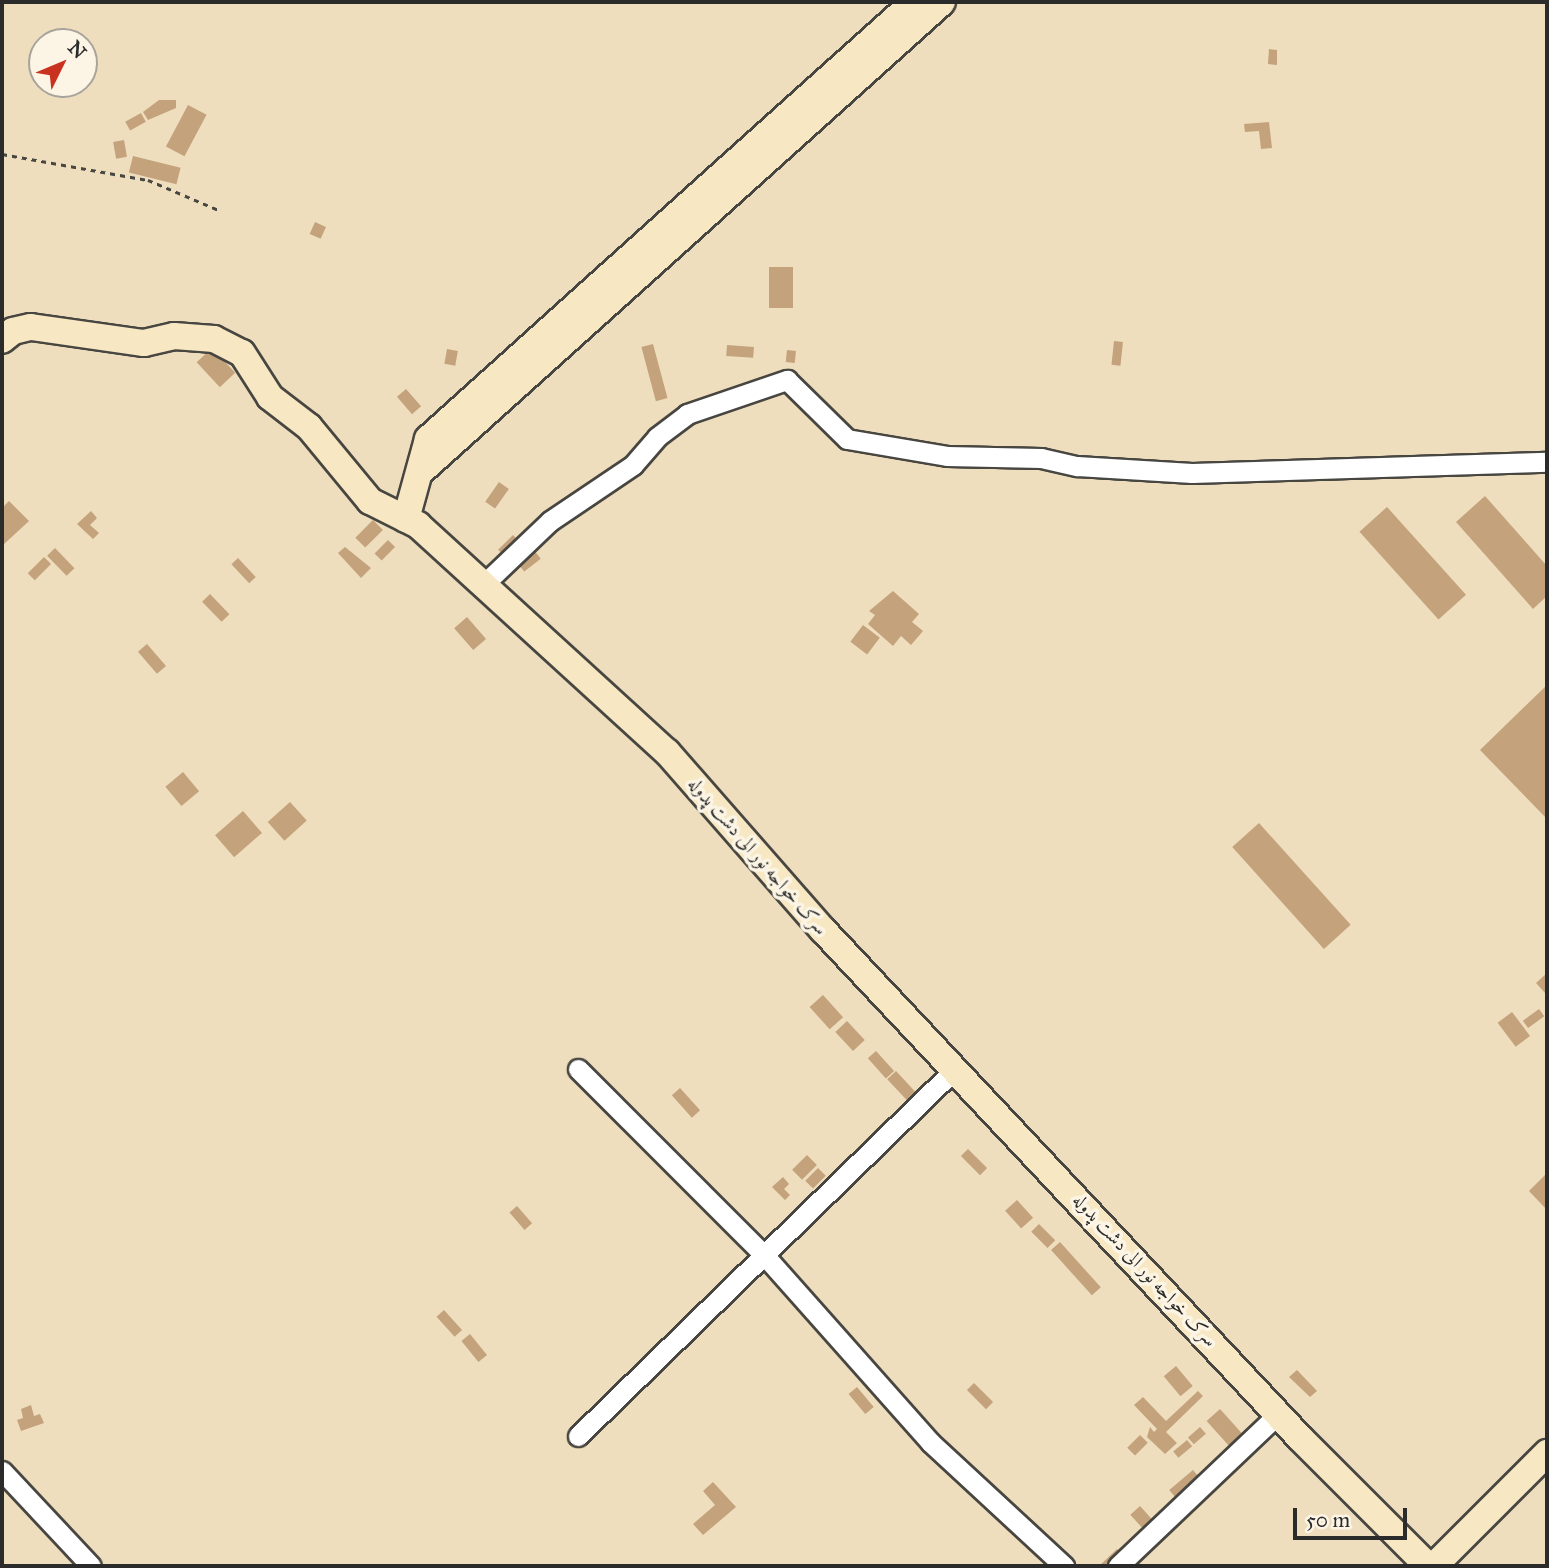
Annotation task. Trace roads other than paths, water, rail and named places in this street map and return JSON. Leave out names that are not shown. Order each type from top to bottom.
[{"type":"main road","points":[[406,519],[428,439],[914,2]]},
{"type":"main road","points":[[418,473],[942,2]]},
{"type":"main road","name":"سرک خواجه نور الی دشت پدوله","points":[[2,340],[31,327],[144,343],[174,336],[214,339],[242,353],[270,397],[309,427],[370,500],[406,519],[485,583],[578,674],[667,752],[823,930],[1278,1414],[1428,1566]]},
{"type":"main road","points":[[1434,1566],[1547,1452]]},
{"type":"street","points":[[485,583],[550,521],[633,466],[657,437],[687,414],[787,380],[848,439],[947,456],[1041,458],[1077,466],[1192,473],[1547,462]]},
{"type":"street","points":[[578,1069],[765,1256],[930,1442],[1064,1566]]},
{"type":"street","points":[[578,1436],[955,1069]]},
{"type":"street","points":[[1118,1566],[1278,1414]]},
{"type":"street","points":[[2,1471],[91,1566]]}]
